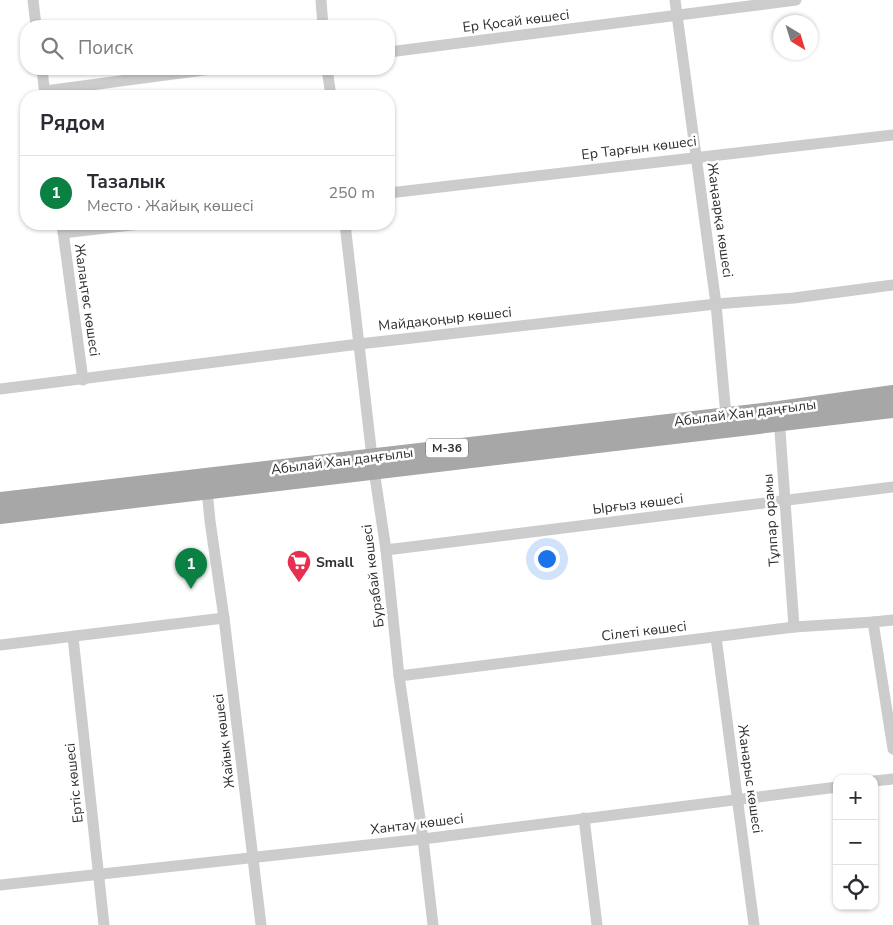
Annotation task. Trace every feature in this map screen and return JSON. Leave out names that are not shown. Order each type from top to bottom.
[{"type":"main road","name":"Абылай Хан даңғылы","points":[[0,515],[207,490],[373,464],[726,416],[779,416],[893,394]]},
{"type":"main road","name":"Абылай Хан даңғылы","points":[[0,502],[373,464],[779,416],[893,409]]},
{"type":"street","points":[[33,0],[35,20]]},
{"type":"street","points":[[321,0],[323,20]]},
{"type":"street","name":"Жаңаарқа көшесі","points":[[675,0],[716,304],[726,416]]},
{"type":"street","name":"Ер Қосай көшесі","points":[[395,51],[796,0]]},
{"type":"street","points":[[43,75],[45,90]]},
{"type":"street","points":[[71,90],[170,75]]},
{"type":"street","points":[[328,75],[330,90]]},
{"type":"street","name":"Ер Тарғын көшесі","points":[[395,192],[893,135]]},
{"type":"street","name":"Жалаңтөс көшесі","points":[[62,230],[83,380]]},
{"type":"street","name":"Бурабай көшесі","points":[[346,230],[373,464],[386,550],[399,676],[423,840],[433,925]]},
{"type":"street","name":"Майдақоңыр көшесі","points":[[0,389],[359,344],[716,304],[794,298],[893,285]]},
{"type":"street","name":"Тұлпар орамы","points":[[779,416],[794,627]]},
{"type":"street","name":"Ырғыз көшесі","points":[[386,550],[893,487]]},
{"type":"street","name":"Жайық көшесі","points":[[207,490],[261,925]]},
{"type":"street","points":[[0,645],[73,638],[224,618]]},
{"type":"street","name":"Сілеті көшесі","points":[[399,676],[794,627],[893,620]]},
{"type":"street","points":[[873,622],[893,749]]},
{"type":"street","name":"Жанарыс көшесі","points":[[716,637],[754,925]]},
{"type":"street","name":"Ертіс көшесі","points":[[73,638],[104,925]]},
{"type":"street","points":[[878,781],[893,779]]},
{"type":"street","name":"Хантау көшесі","points":[[0,885],[423,840],[833,787]]},
{"type":"street","points":[[584,818],[596,925]]},
{"type":"place","name":"Small","points":[[299,583]]},
{"type":"place","name":"Тазалык","points":[[191,589]]}]
